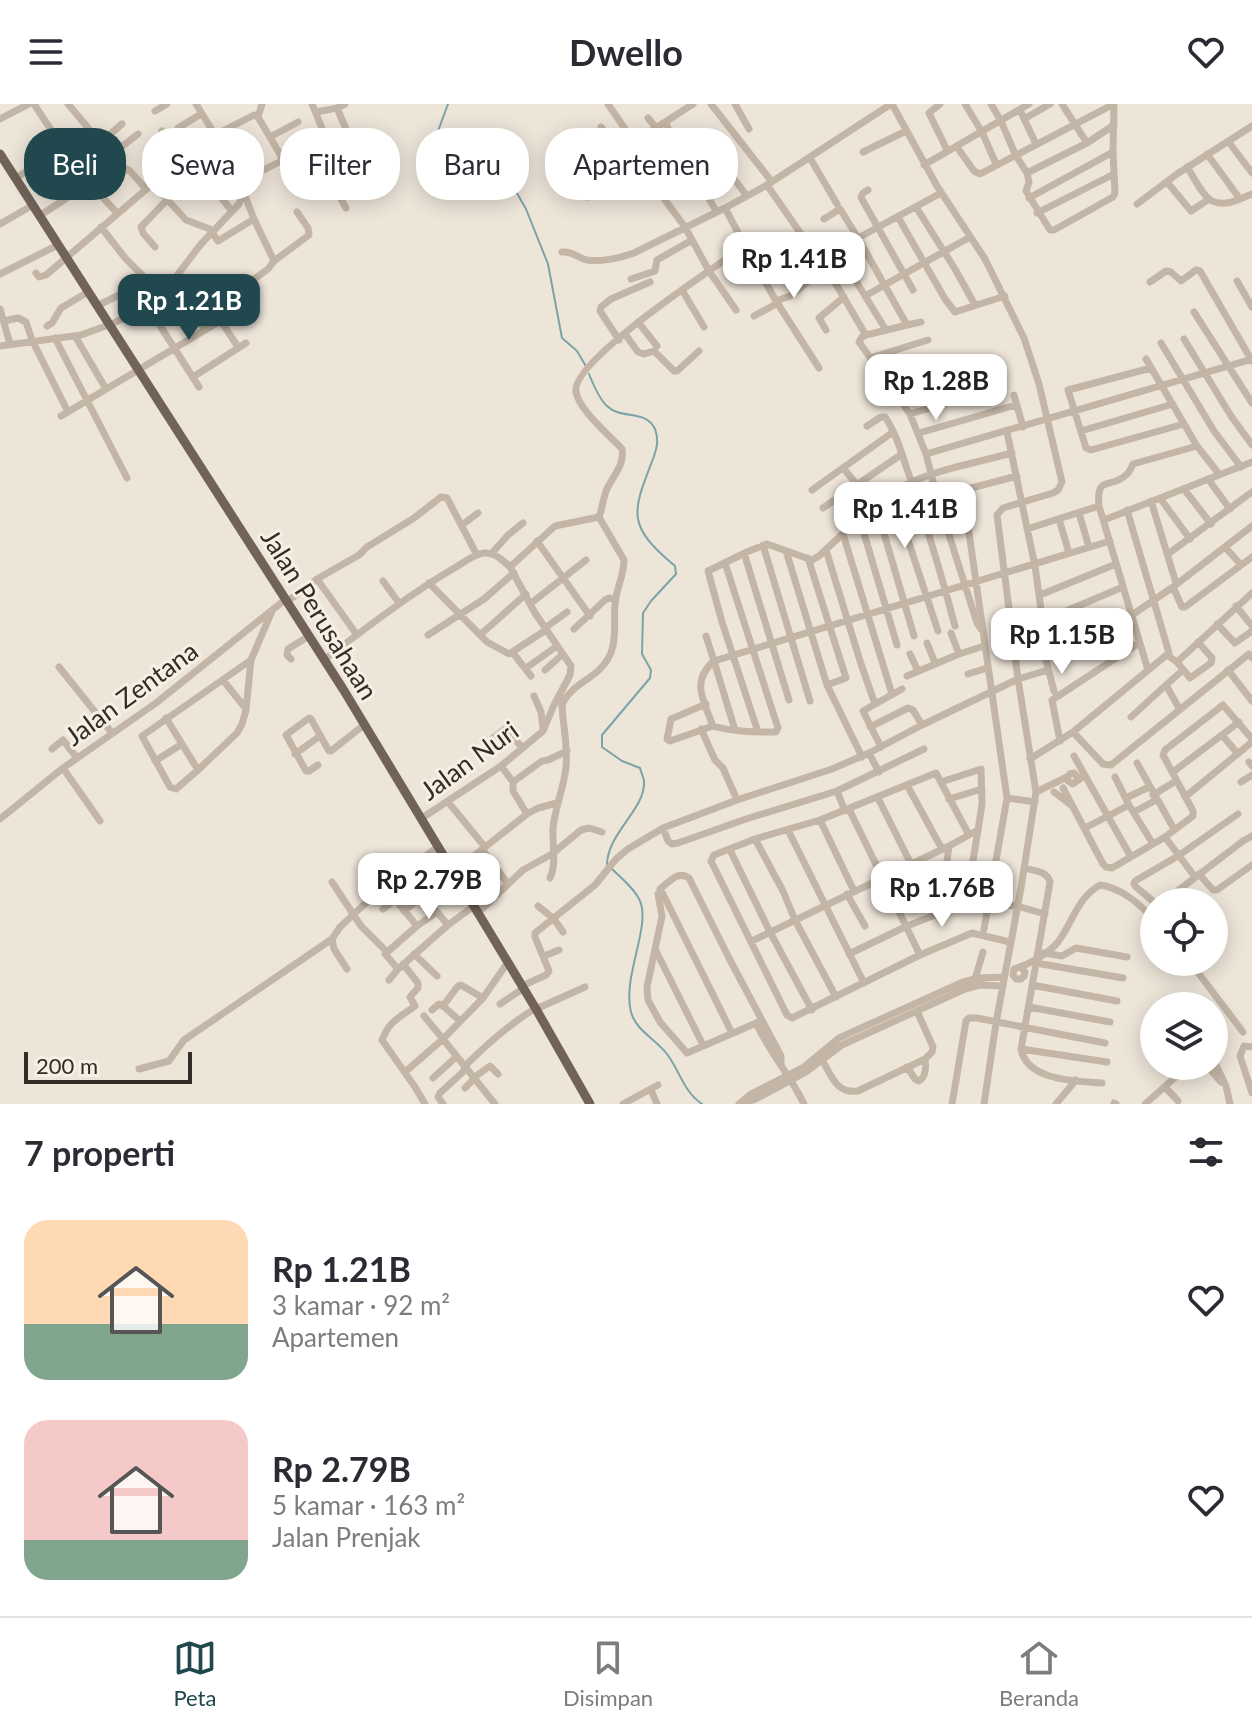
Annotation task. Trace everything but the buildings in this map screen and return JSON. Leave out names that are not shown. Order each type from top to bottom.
[{"type":"main road","name":"Jalan Perusahaan","points":[[2,159],[287,600],[439,846],[590,1104]]},
{"type":"street","points":[[0,119],[31,104],[48,128]]},
{"type":"street","points":[[68,104],[89,128]]},
{"type":"street","points":[[155,111],[167,104]]},
{"type":"street","points":[[196,104],[207,128]]},
{"type":"street","points":[[231,128],[254,116],[262,104]]},
{"type":"street","points":[[608,104],[624,128]]},
{"type":"street","points":[[648,118],[656,128],[693,104]]},
{"type":"street","points":[[711,104],[770,183],[864,332]]},
{"type":"street","points":[[735,104],[749,129]]},
{"type":"street","points":[[562,252],[572,252],[588,260],[621,258],[634,253],[770,183],[892,104],[924,165],[985,259],[1005,296],[1024,338],[1039,384],[1061,486],[1053,493],[1003,508],[997,515],[1036,792],[984,1104]]},
{"type":"street","points":[[940,104],[929,113],[947,150]]},
{"type":"street","points":[[965,104],[996,164]]},
{"type":"street","points":[[957,147],[976,174],[980,174],[996,164],[1015,154],[1036,144],[1074,123],[1114,104],[1113,197],[1050,230],[1029,198],[1025,189],[1029,182],[1027,173],[1015,154],[991,104]]},
{"type":"street","points":[[924,165],[1029,104]]},
{"type":"street","points":[[1024,119],[1050,104]]},
{"type":"street","points":[[1062,104],[1087,143]]},
{"type":"street","points":[[322,128],[314,108],[341,106],[347,128]]},
{"type":"street","points":[[1018,109],[1036,144]]},
{"type":"street","points":[[178,128],[201,114]]},
{"type":"street","points":[[254,116],[280,154]]},
{"type":"street","points":[[270,137],[298,122]]},
{"type":"street","points":[[666,122],[669,128]]},
{"type":"street","points":[[117,128],[122,124]]},
{"type":"street","points":[[1027,173],[1087,143],[1114,125]]},
{"type":"street","points":[[1137,204],[1187,167],[1252,126]]},
{"type":"street","points":[[863,152],[906,131]]},
{"type":"street","points":[[126,143],[138,134]]},
{"type":"street","points":[[1228,141],[1249,166]]},
{"type":"street","points":[[1078,147],[1088,165]]},
{"type":"street","points":[[1029,198],[1113,152]]},
{"type":"street","points":[[1207,154],[1240,199]]},
{"type":"street","points":[[1249,166],[1252,155]]},
{"type":"street","points":[[810,158],[837,204]]},
{"type":"street","points":[[1187,167],[1209,199],[1216,204],[1226,205],[1252,194]]},
{"type":"street","points":[[16,178],[24,173]]},
{"type":"street","points":[[1037,213],[1114,174]]},
{"type":"street","points":[[1167,182],[1191,211],[1209,199]]},
{"type":"street","points":[[738,184],[747,196]]},
{"type":"street","points":[[868,190],[861,197],[913,290]]},
{"type":"street","points":[[36,273],[42,277],[142,192]]},
{"type":"street","points":[[858,238],[941,193]]},
{"type":"street","points":[[39,216],[64,200]]},
{"type":"street","points":[[105,200],[117,213]]},
{"type":"street","points":[[155,247],[141,227],[167,200],[189,222],[211,230],[218,241],[254,219]]},
{"type":"street","points":[[223,200],[231,210]]},
{"type":"street","points":[[0,346],[75,336],[141,309],[161,293],[211,230],[240,200]]},
{"type":"street","points":[[246,200],[274,261]]},
{"type":"street","points":[[342,200],[346,208]]},
{"type":"street","points":[[665,200],[736,310]]},
{"type":"street","points":[[714,200],[819,368]]},
{"type":"street","points":[[0,224],[33,205]]},
{"type":"street","points":[[916,207],[975,305]]},
{"type":"street","points":[[824,219],[840,209],[907,325]]},
{"type":"street","points":[[228,298],[309,235],[297,212]]},
{"type":"street","points":[[898,217],[955,312],[1005,296]]},
{"type":"street","points":[[101,227],[125,258],[161,293]]},
{"type":"street","points":[[865,296],[970,237]]},
{"type":"street","points":[[631,279],[655,271],[657,260],[692,240]]},
{"type":"street","points":[[0,273],[58,245]]},
{"type":"street","points":[[550,878],[554,868],[552,854],[557,803],[567,751],[562,705],[564,695],[600,669],[607,660],[615,635],[614,599],[624,560],[599,517],[605,494],[624,453],[587,411],[575,391],[576,384],[589,365],[638,322],[745,246]]},
{"type":"street","points":[[761,275],[793,253]]},
{"type":"street","points":[[754,316],[790,296],[825,268]]},
{"type":"street","points":[[849,270],[886,330]]},
{"type":"street","points":[[926,454],[1252,359],[1200,271],[1196,270],[1181,281],[1166,271],[1150,282]]},
{"type":"street","points":[[97,306],[145,280]]},
{"type":"street","points":[[1237,281],[1252,307]]},
{"type":"street","points":[[650,282],[611,299],[600,311],[640,353],[654,351],[674,371],[699,351]]},
{"type":"street","points":[[682,290],[704,327]]},
{"type":"street","points":[[47,326],[61,308],[88,292]]},
{"type":"street","points":[[826,330],[820,315],[844,297]]},
{"type":"street","points":[[0,309],[10,344]]},
{"type":"street","points":[[160,325],[188,309],[205,330]]},
{"type":"street","points":[[1194,312],[1252,403]]},
{"type":"street","points":[[152,313],[199,387]]},
{"type":"street","points":[[4,321],[25,320],[64,414],[161,360],[224,319],[242,345],[193,377]]},
{"type":"street","points":[[638,322],[657,346]]},
{"type":"street","points":[[921,322],[866,335],[859,342],[910,414],[919,433],[977,623],[983,630]]},
{"type":"street","points":[[75,336],[106,389]]},
{"type":"street","points":[[55,338],[127,478]]},
{"type":"street","points":[[1184,339],[1252,445]]},
{"type":"street","points":[[870,358],[928,340]]},
{"type":"street","points":[[1161,343],[1214,431],[1241,467]]},
{"type":"street","points":[[1146,359],[1197,446],[1219,474]]},
{"type":"street","points":[[883,376],[936,361]]},
{"type":"street","points":[[1068,390],[1151,368]]},
{"type":"street","points":[[1064,379],[1086,448],[1091,450],[1184,424]]},
{"type":"street","points":[[896,395],[942,382]]},
{"type":"street","points":[[1014,395],[1023,427]]},
{"type":"street","points":[[910,414],[953,401]]},
{"type":"street","points":[[1081,431],[1173,404]]},
{"type":"street","points":[[919,433],[1016,405]]},
{"type":"street","points":[[867,426],[885,417],[902,454],[946,591],[959,654]]},
{"type":"street","points":[[812,490],[893,432]]},
{"type":"street","points":[[1007,432],[1042,617],[1047,619],[1123,587]]},
{"type":"street","points":[[1148,670],[1099,506],[1098,493],[1101,487],[1128,475],[1133,464],[1197,446]]},
{"type":"street","points":[[758,732],[708,574],[712,568],[763,545],[774,545],[812,560],[892,492],[932,475],[1012,453]]},
{"type":"street","points":[[823,508],[902,454]]},
{"type":"street","points":[[1104,520],[1252,462]]},
{"type":"street","points":[[844,469],[858,486]]},
{"type":"street","points":[[937,497],[1017,476]]},
{"type":"street","points":[[1208,479],[1230,509]]},
{"type":"street","points":[[1184,489],[1211,524]]},
{"type":"street","points":[[963,491],[1007,798],[984,929]]},
{"type":"street","points":[[892,492],[938,631]]},
{"type":"street","points":[[1168,554],[1252,492]]},
{"type":"street","name":"Jalan Zentana","points":[[0,819],[63,768],[156,703],[273,608],[359,555],[441,497],[447,498],[462,525]]},
{"type":"street","points":[[1160,498],[1190,539]]},
{"type":"street","points":[[1151,501],[1182,607],[1252,557]]},
{"type":"street","points":[[876,506],[914,636]]},
{"type":"street","points":[[1027,529],[1099,506]]},
{"type":"street","points":[[1030,759],[1073,732],[1167,655],[1169,650],[1127,510]]},
{"type":"street","points":[[477,555],[462,525],[478,513]]},
{"type":"street","points":[[1079,513],[1089,547]]},
{"type":"street","points":[[428,635],[484,599],[537,541],[555,526],[599,517]]},
{"type":"street","points":[[1059,519],[1069,553]]},
{"type":"street","points":[[860,520],[897,645]]},
{"type":"street","points":[[324,660],[429,583],[477,555],[492,553],[523,523]]},
{"type":"street","points":[[1013,642],[1051,627],[1078,634],[1094,634],[1153,601],[1252,526]]},
{"type":"street","points":[[843,534],[892,694]]},
{"type":"street","points":[[537,541],[590,616]]},
{"type":"street","points":[[713,726],[700,679],[714,661],[1110,541]]},
{"type":"street","points":[[763,545],[810,701]]},
{"type":"street","points":[[1225,547],[1241,565]]},
{"type":"street","points":[[826,550],[875,704]]},
{"type":"street","points":[[786,551],[827,685],[865,755],[879,772]]},
{"type":"street","points":[[492,553],[512,570],[545,629],[563,654],[545,670]]},
{"type":"street","points":[[744,553],[789,700]]},
{"type":"street","points":[[808,558],[846,678],[827,685]]},
{"type":"street","points":[[530,604],[586,560]]},
{"type":"street","points":[[706,704],[671,719],[667,739],[670,741],[713,726],[758,732],[776,732],[778,728],[725,563]]},
{"type":"street","points":[[1040,595],[1116,564]]},
{"type":"street","points":[[317,579],[357,635]]},
{"type":"street","points":[[383,581],[399,603]]},
{"type":"street","points":[[429,583],[490,645],[509,654],[567,612]]},
{"type":"street","points":[[1177,662],[1252,593]]},
{"type":"street","points":[[480,635],[526,594]]},
{"type":"street","points":[[574,629],[605,600],[614,599]]},
{"type":"street","points":[[1217,624],[1235,643],[1252,628],[1236,606]]},
{"type":"street","points":[[251,660],[142,736],[170,787],[176,789],[237,733],[246,710],[251,660],[273,608]]},
{"type":"street","points":[[291,659],[287,655],[288,649],[309,636]]},
{"type":"street","points":[[706,636],[735,730]]},
{"type":"street","points":[[1167,655],[1190,678],[1211,663],[1212,658],[1198,642]]},
{"type":"street","points":[[927,643],[935,663]]},
{"type":"street","points":[[1060,741],[1052,700],[1139,643]]},
{"type":"street","points":[[526,668],[557,646]]},
{"type":"street","points":[[907,676],[984,646]]},
{"type":"street","points":[[1043,649],[1054,691]]},
{"type":"street","points":[[513,653],[531,676]]},
{"type":"street","name":"Jalan Nuri","points":[[422,818],[501,766],[544,730],[554,705],[564,695],[571,670],[563,654]]},
{"type":"street","points":[[910,654],[918,671]]},
{"type":"street","points":[[1073,732],[1101,762],[1108,765],[1251,654]]},
{"type":"street","points":[[59,667],[112,733]]},
{"type":"street","points":[[968,674],[987,668]]},
{"type":"street","points":[[500,1004],[549,973],[535,934],[595,885],[628,849],[663,828],[865,755],[992,690],[1048,670]]},
{"type":"street","points":[[1131,717],[1183,670]]},
{"type":"street","points":[[1228,670],[1252,701]]},
{"type":"street","points":[[223,680],[246,710]]},
{"type":"street","points":[[1166,685],[1180,710]]},
{"type":"street","points":[[881,747],[863,711],[902,689]]},
{"type":"street","points":[[534,696],[544,730]]},
{"type":"street","points":[[1050,790],[1073,807],[1106,867],[1112,868],[1165,837],[1193,816],[1163,752],[1223,705],[1252,740],[1185,797]]},
{"type":"street","points":[[870,727],[908,708],[917,714],[922,725]]},
{"type":"street","points":[[166,718],[198,770]]},
{"type":"street","points":[[318,765],[307,772],[285,737],[311,719],[331,751],[364,725]]},
{"type":"street","points":[[1085,828],[1153,794],[1239,722]]},
{"type":"street","points":[[493,738],[505,729],[522,747]]},
{"type":"street","points":[[701,729],[746,819]]},
{"type":"street","points":[[1222,735],[1238,754]]},
{"type":"street","points":[[295,754],[320,736]]},
{"type":"street","points":[[52,749],[63,740],[77,758]]},
{"type":"street","points":[[155,761],[182,744]]},
{"type":"street","points":[[663,828],[668,841],[675,844],[837,791],[924,749]]},
{"type":"street","points":[[513,782],[542,761],[567,751]]},
{"type":"street","points":[[1073,807],[1074,756]]},
{"type":"street","points":[[1137,763],[1174,829]]},
{"type":"street","points":[[501,766],[513,782],[513,791],[527,814]]},
{"type":"street","points":[[63,768],[100,821]]},
{"type":"street","points":[[849,954],[907,926],[966,903],[985,768],[944,781]]},
{"type":"street","points":[[969,835],[949,799],[944,781],[936,773],[820,820],[714,855],[711,861],[788,1017],[794,1018],[812,1010],[920,955],[972,933],[1010,942]]},
{"type":"street","points":[[1241,782],[1252,775]]},
{"type":"street","points":[[1115,777],[1153,844]]},
{"type":"street","points":[[1036,792],[1050,790],[1074,778]]},
{"type":"street","points":[[1074,778],[1107,817],[1131,857]]},
{"type":"street","points":[[907,785],[945,847],[938,914]]},
{"type":"street","points":[[949,799],[982,789]]},
{"type":"street","points":[[837,791],[920,955]]},
{"type":"street","points":[[1130,805],[1153,794]]},
{"type":"street","points":[[878,798],[938,914]]},
{"type":"street","points":[[1007,798],[1035,802]]},
{"type":"street","points":[[448,802],[508,884]]},
{"type":"street","points":[[404,911],[527,814],[557,803]]},
{"type":"street","points":[[1140,890],[1134,883],[1238,814]]},
{"type":"street","points":[[820,820],[865,926]]},
{"type":"street","points":[[389,980],[399,966],[448,925],[476,909],[523,870],[552,854],[584,829],[602,832]]},
{"type":"street","points":[[788,830],[864,983]]},
{"type":"street","points":[[752,941],[978,830]]},
{"type":"street","points":[[1181,888],[1252,836]]},
{"type":"street","points":[[1165,837],[1178,856],[1215,891],[1252,865]]},
{"type":"street","points":[[755,839],[836,997]]},
{"type":"street","points":[[139,1069],[169,1061],[184,1040],[332,939],[340,927],[384,886],[439,846]]},
{"type":"street","points":[[730,850],[812,1010]]},
{"type":"street","points":[[1024,868],[1044,873],[1050,882],[1021,1049],[1024,1060],[1041,1074],[1102,1083]]},
{"type":"street","points":[[759,1022],[687,1053],[653,1011],[647,987],[662,916],[661,893],[677,876],[689,878],[759,1022],[781,1056],[781,1064],[804,1104]]},
{"type":"street","points":[[332,882],[353,915],[387,952],[386,956],[418,983],[418,988],[410,997],[415,1006],[392,1021],[382,1040],[425,1104]]},
{"type":"street","points":[[749,1101],[806,1072],[868,1028],[975,979],[1023,978],[1025,972],[1022,968],[1057,942],[1077,907],[1087,894],[1100,885],[1114,888],[1140,905]]},
{"type":"street","points":[[384,886],[417,926]]},
{"type":"street","points":[[661,893],[732,1033]]},
{"type":"street","points":[[423,896],[448,925]]},
{"type":"street","points":[[383,909],[395,900]]},
{"type":"street","points":[[989,904],[1017,906],[1045,914]]},
{"type":"street","points":[[538,906],[554,919],[563,932]]},
{"type":"street","points":[[387,952],[437,912]]},
{"type":"street","points":[[332,939],[334,949],[347,969]]},
{"type":"street","points":[[1039,958],[1062,956],[1076,948],[1127,957]]},
{"type":"street","points":[[655,949],[703,1045]]},
{"type":"street","points":[[544,956],[559,950]]},
{"type":"street","points":[[975,979],[983,952]]},
{"type":"street","points":[[414,954],[437,976]]},
{"type":"street","points":[[1039,958],[1123,978]]},
{"type":"street","points":[[405,1072],[483,998],[508,962]]},
{"type":"street","points":[[1201,976],[1243,1032]]},
{"type":"street","points":[[791,1079],[839,1038],[917,1011],[954,989],[1006,980]]},
{"type":"street","points":[[443,1006],[461,985],[483,998]]},
{"type":"street","points":[[1032,985],[1117,1001]]},
{"type":"street","points":[[443,1104],[438,1097],[440,1093],[493,1038],[536,1008],[585,987]]},
{"type":"street","points":[[432,1010],[439,1004],[460,1021]]},
{"type":"street","points":[[1029,1007],[1110,1022]]},
{"type":"street","points":[[822,1060],[838,1087],[847,1092],[858,1091],[925,1059],[933,1047],[917,1011]]},
{"type":"street","points":[[424,1016],[495,1104]]},
{"type":"street","points":[[952,1104],[969,1018],[1105,1043]]},
{"type":"street","points":[[1252,1047],[1244,1046],[1240,1056],[1252,1093]]},
{"type":"street","points":[[1021,1049],[1107,1062]]},
{"type":"street","points":[[433,1078],[456,1057]]},
{"type":"street","points":[[907,1067],[919,1081],[926,1066],[925,1059]]},
{"type":"street","points":[[465,1088],[490,1066],[498,1074]]},
{"type":"street","points":[[1056,1104],[1076,1080]]},
{"type":"street","points":[[1145,1104],[1173,1080]]},
{"type":"street","points":[[1219,1080],[1226,1086]]},
{"type":"street","points":[[1223,1080],[1232,1103]]},
{"type":"street","points":[[1165,1087],[1179,1100]]},
{"type":"street","points":[[625,1103],[655,1088],[657,1104]]},
{"type":"waterway","points":[[448,104],[430,153],[436,161],[482,161],[498,166],[506,174],[526,209],[548,264],[562,338],[577,351],[587,368]]},
{"type":"waterway","points":[[589,374],[607,406],[619,413],[646,419],[655,429],[657,437],[656,451],[641,493],[638,517],[648,540],[675,566],[676,574],[643,613],[642,654],[651,670],[650,678],[602,735],[602,747],[622,761],[640,768],[644,781],[639,801],[613,841],[607,864],[634,891],[642,912],[630,984],[631,1012],[642,1030],[667,1054],[686,1087],[702,1104]]}]
